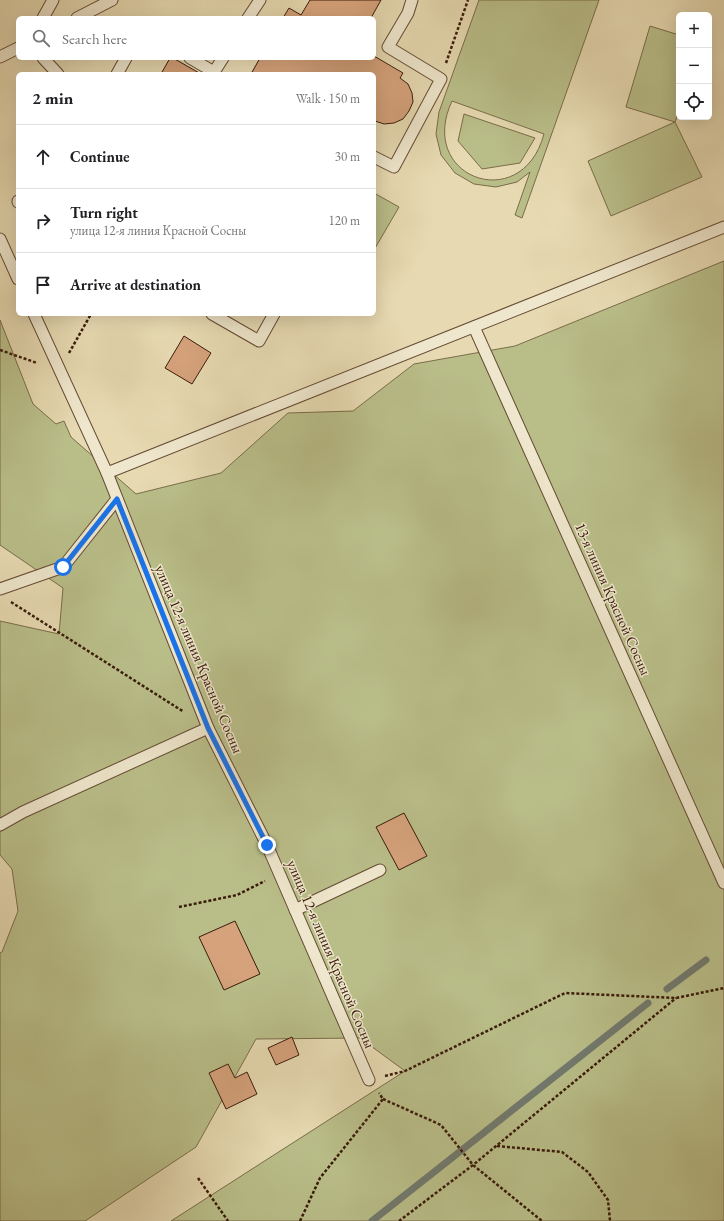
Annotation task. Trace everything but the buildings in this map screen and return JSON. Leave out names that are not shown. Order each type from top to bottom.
[{"type":"lane","points":[[44,16],[53,0]]},
{"type":"lane","points":[[81,16],[112,0]]},
{"type":"lane","points":[[249,16],[260,0]]},
{"type":"lane","points":[[376,158],[394,167],[441,79],[388,47],[408,13],[412,0]]},
{"type":"lane","points":[[0,57],[16,49]]},
{"type":"lane","points":[[46,60],[56,72]]},
{"type":"lane","points":[[118,72],[125,60]]},
{"type":"lane","points":[[193,60],[214,72],[222,60]]},
{"type":"lane","points":[[107,473],[724,227]]},
{"type":"lane","points":[[0,239],[16,275]]},
{"type":"lane","name":"улица 12-я линия Красной Сосны","points":[[35,316],[107,473],[208,728],[267,845],[369,1080]]},
{"type":"lane","points":[[215,316],[259,341],[273,316]]},
{"type":"lane","name":"13-я линия Красной Сосны","points":[[474,327],[721,866],[724,883]]},
{"type":"lane","points":[[0,589],[63,567],[117,499]]},
{"type":"lane","points":[[0,826],[23,812],[208,728]]},
{"type":"lane","points":[[295,910],[380,870]]},
{"type":"path","points":[[441,79],[468,0]]},
{"type":"path","points":[[70,351],[90,316]]},
{"type":"path","points":[[7,600],[208,728]]},
{"type":"path","points":[[179,907],[238,894],[279,873]]},
{"type":"path","points":[[542,1221],[473,1165],[440,1125],[383,1099],[369,1080],[405,1071],[564,993],[676,998],[724,988]]},
{"type":"path","points":[[399,1221],[473,1165],[676,998]]},
{"type":"path","points":[[300,1221],[320,1178],[383,1099]]},
{"type":"path","points":[[496,1146],[562,1152],[588,1172],[608,1200],[610,1221]]},
{"type":"path","points":[[198,1178],[228,1221]]},
{"type":"green space","points":[[479,0],[599,0],[522,218],[515,215],[530,172],[517,182],[496,187],[474,184],[455,173],[441,155],[436,134],[439,112]],"holes":[[[452,101],[544,134],[532,159],[515,174],[496,180],[476,177],[459,167],[448,150],[445,128]]]},
{"type":"green space","points":[[650,26],[676,34],[675,122],[626,107]]},
{"type":"green space","points":[[464,114],[535,138],[520,163],[482,169],[458,141]]},
{"type":"green space","points":[[675,122],[702,177],[611,216],[588,161]]},
{"type":"green space","points":[[376,194],[399,207],[376,247]]},
{"type":"green space","points":[[724,261],[724,1221],[171,1221],[405,1071],[360,1038],[256,1039],[196,1147],[85,1221],[0,1221],[0,953],[2,952],[18,911],[12,869],[0,855],[0,621],[59,634],[63,588],[0,545],[0,320],[33,404],[56,424],[64,421],[71,437],[136,494],[221,473],[288,413],[353,411],[414,364],[515,346]]},
{"type":"waterway","points":[[667,989],[706,960]]},
{"type":"waterway","points":[[372,1221],[648,1003]]},
{"type":"route","points":[[63,567],[117,499],[208,728],[267,845]]}]
